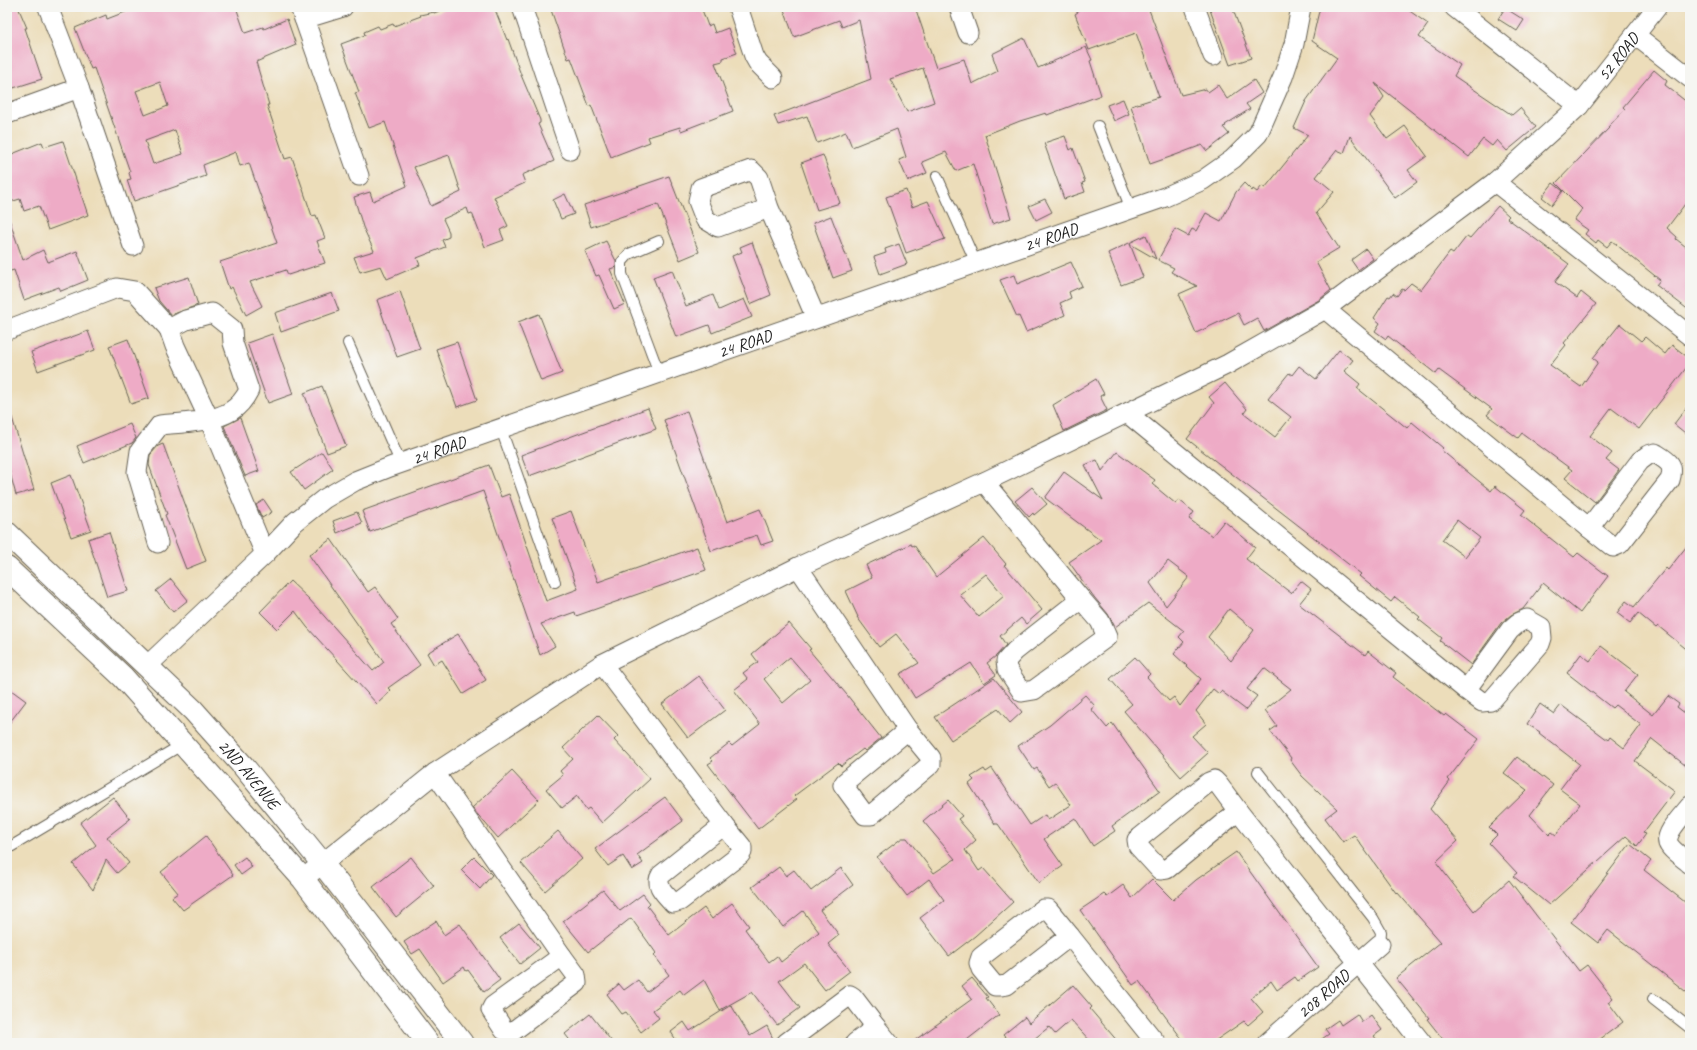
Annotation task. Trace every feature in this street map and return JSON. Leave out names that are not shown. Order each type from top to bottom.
[{"type":"street","points":[[48,7],[79,88],[133,246]]},
{"type":"street","points":[[343,7],[302,13],[359,176]]},
{"type":"street","points":[[522,7],[570,150]]},
{"type":"street","points":[[738,7],[754,56],[758,63],[773,78]]},
{"type":"street","points":[[960,7],[968,33]]},
{"type":"street","points":[[1196,7],[1214,56]]},
{"type":"street","name":"24 ROAD","points":[[147,666],[265,554],[295,522],[324,499],[355,481],[659,373],[1165,197],[1203,180],[1233,159],[1258,134],[1283,77],[1294,44],[1300,7]]},
{"type":"street","points":[[1454,7],[1579,106]]},
{"type":"street","name":"52 ROAD","points":[[303,879],[435,773],[602,664],[798,567],[984,482],[1228,364],[1325,309],[1495,182],[1579,106],[1657,7]]},
{"type":"street","points":[[1635,35],[1690,78]]},
{"type":"street","points":[[7,114],[79,88]]},
{"type":"street","points":[[1495,182],[1690,336]]},
{"type":"street","points":[[769,208],[816,318]]},
{"type":"street","points":[[7,330],[117,288],[135,291],[169,329],[265,554]]},
{"type":"street","points":[[1325,309],[1589,528],[1613,546],[1620,544],[1670,480],[1672,472],[1669,462],[1655,453],[1648,455],[1640,461],[1589,528]]},
{"type":"street","points":[[158,543],[137,472],[140,451],[160,425],[208,419],[231,411],[243,400],[249,390],[233,343],[232,329],[212,313],[186,320],[169,329]]},
{"type":"street","points":[[1127,413],[1466,690]]},
{"type":"street","points":[[984,482],[1100,621],[1107,638],[1034,690],[1022,692],[1007,669],[1006,661],[1015,650],[1081,599]]},
{"type":"street","name":"2ND AVENUE","points":[[7,532],[193,710],[244,767],[322,863],[462,1043]]},
{"type":"street","points":[[798,567],[908,730],[931,758],[931,764],[870,815],[865,815],[843,785],[908,730]]},
{"type":"street","name":"2ND AVENUE","points":[[7,568],[123,677],[303,879],[428,1043]]},
{"type":"street","points":[[602,664],[724,825]]},
{"type":"street","points":[[435,773],[562,956]]},
{"type":"street","points":[[1238,811],[1167,869],[1160,870],[1156,867],[1138,846],[1137,840],[1140,836],[1209,782],[1214,780],[1422,1043]]},
{"type":"street","points":[[1690,806],[1670,831],[1667,839],[1669,845],[1690,864]]},
{"type":"street","points":[[1070,936],[1007,985],[995,986],[981,969],[979,963],[981,957],[1043,909],[1048,909],[1070,936],[1156,1043]]},
{"type":"street","name":"208 ROAD","points":[[1267,1043],[1380,944]]},
{"type":"street","points":[[786,1043],[850,995],[853,996],[889,1043]]},
{"type":"street","points":[[855,1043],[876,1027]]},
{"type":"lane","points":[[1098,126],[1131,209]]},
{"type":"lane","points":[[937,176],[976,262]]},
{"type":"lane","points":[[659,241],[629,254],[622,262],[622,274],[659,373]]},
{"type":"lane","points":[[348,343],[401,464]]},
{"type":"lane","points":[[501,429],[555,582]]},
{"type":"lane","points":[[7,849],[183,744]]},
{"type":"lane","points":[[1258,772],[1373,918],[1381,932],[1380,944]]},
{"type":"lane","points":[[1653,999],[1690,1028]]},
{"type":"building","points":[[7,7],[18,7],[27,28],[25,28],[42,79],[7,90]]},
{"type":"building","points":[[138,7],[236,7],[245,33],[263,27],[264,29],[287,19],[296,45],[256,62],[269,105],[267,105],[285,159],[292,157],[312,216],[316,215],[325,238],[317,241],[325,263],[288,275],[286,270],[250,282],[262,306],[246,315],[232,287],[229,289],[220,262],[277,243],[249,163],[240,166],[236,152],[203,165],[206,176],[134,201],[127,180],[131,179],[130,172],[94,68],[91,69],[75,28],[106,15],[107,19]],"holes":[[[160,82],[168,106],[145,115],[136,91]],[[175,130],[183,154],[153,164],[145,141]]]},
{"type":"building","points":[[450,7],[494,7],[540,120],[540,123],[538,124],[554,161],[522,175],[525,183],[494,197],[508,226],[500,230],[504,240],[485,247],[472,213],[469,214],[467,208],[443,219],[449,232],[449,237],[442,240],[445,247],[417,258],[420,265],[387,279],[381,266],[360,272],[354,257],[374,251],[363,227],[354,197],[370,192],[373,201],[407,186],[385,122],[369,128],[355,93],[359,92],[341,44],[365,35],[364,32],[378,26],[380,29],[393,24],[394,26],[421,16],[420,15],[434,13]],"holes":[[[449,155],[461,192],[431,206],[414,167]]]},
{"type":"building","points":[[550,7],[701,7],[708,26],[712,24],[715,33],[728,28],[737,53],[723,58],[723,61],[715,63],[733,111],[681,131],[680,127],[648,137],[650,142],[611,157],[591,105],[589,106],[571,58],[568,59]]},
{"type":"building","points":[[783,7],[915,7],[936,68],[964,59],[972,84],[998,71],[992,54],[1024,38],[1038,68],[1086,47],[1092,60],[1090,61],[1101,95],[1047,115],[1046,113],[1020,121],[985,135],[1011,218],[992,224],[973,164],[956,171],[946,152],[922,162],[927,173],[908,181],[899,160],[906,157],[897,129],[852,147],[846,132],[817,143],[807,116],[778,125],[774,116],[871,79],[859,20],[842,27],[839,20],[794,37]],"holes":[[[923,68],[934,102],[907,112],[890,79]]]},
{"type":"building","points":[[1076,7],[1148,7],[1181,95],[1206,89],[1208,92],[1218,85],[1227,99],[1254,80],[1262,93],[1246,104],[1250,109],[1223,127],[1229,134],[1207,151],[1202,145],[1150,164],[1131,106],[1159,97],[1136,33],[1089,50],[1075,14],[1078,12]]},
{"type":"building","points":[[1209,7],[1232,7],[1251,58],[1230,65]]},
{"type":"building","points":[[1320,7],[1404,7],[1428,24],[1419,37],[1460,65],[1454,76],[1512,115],[1520,108],[1536,127],[1507,151],[1497,140],[1492,146],[1483,139],[1469,157],[1375,83],[1384,97],[1370,116],[1387,139],[1405,126],[1427,156],[1408,170],[1417,182],[1395,198],[1350,136],[1344,153],[1337,150],[1316,177],[1334,192],[1316,213],[1339,248],[1316,262],[1331,290],[1319,300],[1264,331],[1257,318],[1244,325],[1238,313],[1196,333],[1179,294],[1197,286],[1171,272],[1174,268],[1158,260],[1175,229],[1188,236],[1192,229],[1196,231],[1206,213],[1221,221],[1236,192],[1244,183],[1252,191],[1253,189],[1257,192],[1262,186],[1265,188],[1308,135],[1294,128],[1306,101],[1337,58],[1312,41]]},
{"type":"building","points":[[1505,8],[1524,20],[1517,31],[1498,19]]},
{"type":"building","points":[[1654,70],[1667,81],[1665,85],[1688,103],[1685,108],[1690,112],[1690,209],[1685,204],[1667,228],[1677,237],[1676,239],[1690,250],[1690,311],[1656,285],[1660,280],[1612,241],[1607,247],[1598,240],[1596,243],[1585,234],[1588,230],[1574,220],[1582,209],[1556,183],[1609,128],[1608,127],[1625,109],[1623,107]]},
{"type":"building","points":[[1123,99],[1129,114],[1114,121],[1107,105]]},
{"type":"building","points":[[1065,136],[1070,150],[1073,148],[1085,182],[1082,183],[1085,192],[1064,199],[1044,143]]},
{"type":"building","points":[[63,141],[88,215],[48,230],[39,206],[24,211],[20,199],[10,202],[7,192],[7,180],[11,178],[7,168],[7,156],[42,142],[44,147]]},
{"type":"building","points":[[823,155],[840,203],[817,210],[801,163]]},
{"type":"building","points":[[669,176],[699,252],[680,260],[658,204],[591,227],[584,205]]},
{"type":"building","points":[[1553,183],[1563,191],[1552,205],[1542,197]]},
{"type":"building","points":[[906,190],[912,207],[928,201],[945,239],[906,253],[886,197]]},
{"type":"building","points":[[565,194],[574,214],[561,219],[553,200]]},
{"type":"building","points":[[1045,199],[1052,212],[1036,220],[1029,206]]},
{"type":"building","points":[[1498,206],[1509,216],[1507,218],[1569,264],[1555,282],[1577,298],[1581,292],[1596,304],[1564,343],[1566,345],[1550,365],[1581,387],[1598,362],[1593,358],[1620,324],[1641,341],[1645,337],[1665,354],[1672,345],[1690,359],[1690,363],[1639,429],[1611,408],[1590,436],[1612,453],[1606,460],[1619,470],[1595,502],[1565,478],[1572,470],[1522,433],[1518,438],[1487,415],[1492,409],[1439,370],[1436,374],[1388,336],[1386,339],[1375,331],[1380,323],[1374,318],[1388,296],[1390,297],[1393,293],[1397,296],[1402,289],[1404,290],[1411,283],[1421,290],[1450,252],[1453,254],[1467,236],[1470,238]]},
{"type":"building","points":[[831,216],[852,271],[833,278],[813,223]]},
{"type":"building","points":[[7,219],[9,219],[23,260],[43,250],[48,262],[77,251],[88,280],[61,291],[59,287],[24,300],[14,270],[7,272]]},
{"type":"building","points":[[1146,235],[1156,259],[1130,244],[1143,277],[1121,285],[1108,253]]},
{"type":"building","points":[[606,241],[616,261],[616,267],[610,269],[625,304],[614,309],[599,275],[596,276],[585,251]]},
{"type":"building","points":[[752,242],[771,295],[750,304],[732,256],[742,252],[740,247]]},
{"type":"building","points":[[899,244],[907,264],[880,274],[874,257],[886,253],[885,249]]},
{"type":"building","points":[[1366,249],[1373,259],[1358,270],[1351,260]]},
{"type":"building","points":[[1071,262],[1082,286],[1069,292],[1071,298],[1060,303],[1065,315],[1026,332],[1019,316],[1017,317],[1000,280],[1014,275],[1017,284]]},
{"type":"building","points":[[672,270],[686,306],[713,295],[719,310],[744,299],[752,317],[712,333],[709,325],[676,337],[653,277]]},
{"type":"building","points":[[189,277],[198,305],[171,315],[159,301],[154,288]]},
{"type":"building","points":[[400,291],[420,349],[397,357],[377,300]]},
{"type":"building","points":[[332,293],[339,311],[281,332],[275,313]]},
{"type":"building","points":[[539,314],[562,373],[541,381],[518,322]]},
{"type":"building","points":[[88,331],[95,350],[38,371],[31,352]]},
{"type":"building","points":[[272,334],[293,394],[268,403],[247,343]]},
{"type":"building","points":[[128,339],[149,398],[131,404],[109,346]]},
{"type":"building","points":[[457,342],[477,400],[457,407],[436,349]]},
{"type":"building","points":[[1339,350],[1353,360],[1344,371],[1360,384],[1357,388],[1407,428],[1412,422],[1443,448],[1441,450],[1491,491],[1495,486],[1525,510],[1521,515],[1574,557],[1578,553],[1608,576],[1580,613],[1543,583],[1523,609],[1511,615],[1501,623],[1471,665],[1440,641],[1442,638],[1418,619],[1420,617],[1395,597],[1391,602],[1359,576],[1361,574],[1187,439],[1214,403],[1209,397],[1225,383],[1247,409],[1244,413],[1275,437],[1291,417],[1268,399],[1289,373],[1292,375],[1299,366],[1316,379]],"holes":[[[1457,520],[1480,538],[1465,557],[1442,540]]]},
{"type":"building","points":[[1096,379],[1104,394],[1100,396],[1107,410],[1064,431],[1053,405]]},
{"type":"building","points":[[322,386],[346,446],[327,453],[304,393]]},
{"type":"building","points":[[1690,403],[1690,437],[1674,424]]},
{"type":"building","points":[[648,408],[656,429],[529,476],[521,455]]},
{"type":"building","points":[[10,411],[34,490],[16,495],[7,462],[7,412]]},
{"type":"building","points":[[687,411],[727,522],[760,509],[773,541],[761,545],[757,535],[711,551],[664,420]]},
{"type":"building","points":[[240,418],[259,471],[245,476],[224,426]]},
{"type":"building","points":[[130,424],[136,438],[132,443],[84,463],[77,446]]},
{"type":"building","points":[[163,444],[206,561],[186,569],[165,515],[167,514],[149,465],[150,455],[158,446]]},
{"type":"building","points":[[322,452],[333,469],[304,490],[291,472]]},
{"type":"building","points":[[1117,452],[1155,480],[1152,484],[1176,504],[1179,500],[1194,512],[1189,519],[1212,536],[1224,521],[1255,547],[1246,559],[1291,593],[1301,581],[1311,589],[1299,604],[1365,655],[1368,651],[1396,673],[1393,677],[1444,716],[1446,714],[1479,739],[1448,779],[1450,781],[1430,809],[1458,841],[1436,862],[1474,911],[1509,880],[1579,971],[1587,965],[1613,998],[1608,1002],[1623,1022],[1595,1043],[1446,1043],[1427,1019],[1429,1018],[1396,978],[1441,942],[1397,892],[1396,893],[1354,835],[1343,842],[1325,818],[1337,809],[1302,776],[1290,760],[1291,758],[1270,731],[1277,726],[1265,710],[1291,689],[1264,668],[1247,689],[1257,696],[1246,710],[1221,691],[1219,694],[1213,689],[1196,711],[1206,724],[1192,736],[1208,753],[1181,777],[1124,711],[1132,704],[1110,679],[1135,657],[1150,674],[1147,677],[1169,701],[1174,697],[1180,706],[1201,679],[1174,654],[1184,642],[1179,637],[1184,631],[1148,603],[1115,627],[1108,614],[1069,562],[1101,540],[1045,498],[1064,472],[1103,500],[1085,465],[1097,460],[1102,471]],"holes":[[[1168,561],[1189,577],[1166,606],[1150,583]],[[1229,609],[1254,630],[1231,661],[1208,637]]]},
{"type":"building","points":[[489,465],[501,497],[509,494],[546,601],[578,589],[552,518],[571,511],[598,582],[697,547],[706,570],[576,616],[575,612],[541,624],[555,646],[540,655],[483,491],[370,532],[362,511]]},
{"type":"building","points":[[71,475],[91,530],[71,537],[51,483]]},
{"type":"building","points":[[1032,487],[1047,504],[1034,515],[1033,513],[1029,517],[1015,501]]},
{"type":"building","points":[[264,500],[272,512],[262,518],[256,505]]},
{"type":"building","points":[[357,512],[362,523],[337,533],[333,521]]},
{"type":"building","points":[[109,532],[128,591],[107,597],[88,539]]},
{"type":"building","points":[[984,538],[1006,564],[1004,565],[1042,610],[1026,624],[1021,618],[1000,636],[1006,645],[987,663],[996,675],[984,683],[971,663],[915,698],[900,674],[919,663],[896,634],[879,647],[857,617],[846,591],[872,578],[866,565],[911,544],[912,546],[914,545],[936,577]],"holes":[[[986,574],[1004,596],[979,617],[960,595]]]},
{"type":"building","points":[[331,539],[368,592],[375,587],[398,619],[391,624],[420,665],[388,688],[391,691],[377,704],[307,627],[295,611],[277,629],[260,612],[290,581],[309,599],[373,671],[384,662],[309,555]]},
{"type":"building","points":[[1690,542],[1690,652],[1658,626],[1656,628],[1638,613],[1630,623],[1617,613],[1626,601],[1634,607],[1666,568],[1668,570]]},
{"type":"building","points":[[171,579],[188,600],[173,612],[156,591]]},
{"type":"building","points":[[789,623],[811,649],[809,650],[881,738],[865,751],[863,749],[841,766],[838,763],[794,796],[797,799],[758,829],[708,764],[713,761],[710,758],[729,743],[732,746],[760,724],[734,690],[748,679],[743,673],[758,662],[752,654]],"holes":[[[790,657],[810,680],[783,703],[764,679]]]},
{"type":"building","points":[[458,634],[486,680],[463,694],[442,660],[434,665],[427,653]]},
{"type":"building","points":[[1601,646],[1638,674],[1624,692],[1653,715],[1668,696],[1679,704],[1677,707],[1690,717],[1690,769],[1652,739],[1635,761],[1675,791],[1643,833],[1646,834],[1637,846],[1626,836],[1549,905],[1513,876],[1517,873],[1489,843],[1497,835],[1489,827],[1527,790],[1504,773],[1517,757],[1553,785],[1530,815],[1549,835],[1552,832],[1556,835],[1580,804],[1560,789],[1579,764],[1539,733],[1540,732],[1527,724],[1540,704],[1554,714],[1561,705],[1608,740],[1610,737],[1624,748],[1641,725],[1615,705],[1612,708],[1567,673],[1581,654],[1590,661]]},
{"type":"building","points":[[699,676],[725,710],[688,738],[662,704]]},
{"type":"building","points":[[994,678],[1022,712],[1010,723],[998,709],[951,740],[935,717]]},
{"type":"building","points":[[7,687],[26,701],[7,726]]},
{"type":"building","points":[[1085,695],[1095,706],[1091,709],[1107,728],[1112,723],[1160,791],[1112,826],[1115,831],[1093,846],[1075,818],[1044,839],[1063,866],[1039,883],[998,824],[995,824],[969,784],[974,780],[971,777],[984,769],[986,772],[992,768],[1030,825],[1045,815],[1048,820],[1071,805],[1055,782],[1049,786],[1037,768],[1034,770],[1018,746],[1050,725]]},
{"type":"building","points":[[598,715],[618,736],[614,740],[650,779],[602,823],[589,808],[586,810],[577,796],[562,808],[546,789],[563,775],[560,771],[573,759],[563,748]]},
{"type":"building","points":[[512,771],[539,800],[498,838],[472,808]]},
{"type":"building","points":[[113,797],[130,819],[107,837],[129,863],[117,873],[106,860],[93,890],[73,864],[96,845],[80,823]]},
{"type":"building","points":[[665,797],[683,821],[637,855],[643,863],[632,870],[623,856],[608,866],[595,849]]},
{"type":"building","points":[[948,800],[962,816],[958,819],[976,840],[965,850],[979,871],[983,868],[1013,902],[975,936],[949,956],[920,918],[944,900],[929,879],[907,896],[877,857],[902,838],[907,838],[934,873],[955,859],[923,821]]},
{"type":"building","points":[[558,831],[582,859],[545,891],[521,863]]},
{"type":"building","points":[[206,836],[233,875],[183,910],[172,897],[178,893],[161,872]]},
{"type":"building","points":[[1630,844],[1651,861],[1644,870],[1690,906],[1690,995],[1608,930],[1598,943],[1571,922]]},
{"type":"building","points":[[1236,852],[1318,967],[1298,981],[1295,977],[1277,990],[1271,981],[1251,998],[1263,1012],[1248,1025],[1244,1021],[1212,1043],[1185,1043],[1139,981],[1133,985],[1080,910],[1104,894],[1107,897],[1123,885],[1132,898],[1152,879],[1173,900],[1196,880]]},
{"type":"building","points":[[245,857],[252,867],[241,875],[234,865]]},
{"type":"building","points":[[411,857],[434,886],[396,917],[373,887]]},
{"type":"building","points":[[474,857],[492,875],[480,889],[461,870]]},
{"type":"building","points":[[779,867],[786,876],[794,870],[811,891],[841,868],[853,885],[820,910],[839,935],[828,944],[850,971],[825,990],[804,963],[779,981],[800,1008],[777,1025],[752,992],[720,1010],[704,980],[684,995],[680,990],[653,1010],[659,1018],[641,1032],[626,1012],[622,1014],[607,994],[619,984],[624,990],[638,980],[647,992],[669,975],[654,955],[656,953],[631,918],[588,952],[563,921],[603,890],[620,911],[643,894],[650,903],[647,906],[669,935],[704,908],[712,919],[732,903],[749,926],[745,929],[769,962],[777,956],[781,962],[819,932],[803,911],[783,927],[752,887]]},
{"type":"building","points":[[436,921],[444,935],[460,924],[500,980],[484,992],[468,970],[466,971],[464,967],[443,982],[420,949],[412,954],[404,942]]},
{"type":"building","points":[[519,923],[540,948],[520,964],[500,938]]},
{"type":"building","points":[[972,978],[988,997],[986,998],[999,1015],[963,1043],[911,1043],[972,999],[962,986]]},
{"type":"building","points":[[1073,985],[1092,1007],[1090,1009],[1119,1043],[1092,1043],[1071,1020],[1055,1034],[1049,1027],[1029,1043],[1010,1043],[1003,1035],[1025,1017],[1029,1023]]},
{"type":"building","points":[[731,1005],[750,1036],[767,1026],[775,1043],[672,1043],[676,1040],[671,1032],[684,1022],[690,1031]]},
{"type":"building","points":[[590,1014],[613,1043],[572,1043],[565,1034]]},
{"type":"building","points":[[1357,1014],[1362,1022],[1371,1015],[1382,1030],[1374,1036],[1379,1043],[1316,1043],[1329,1034],[1325,1029],[1338,1020],[1341,1025]]}]
